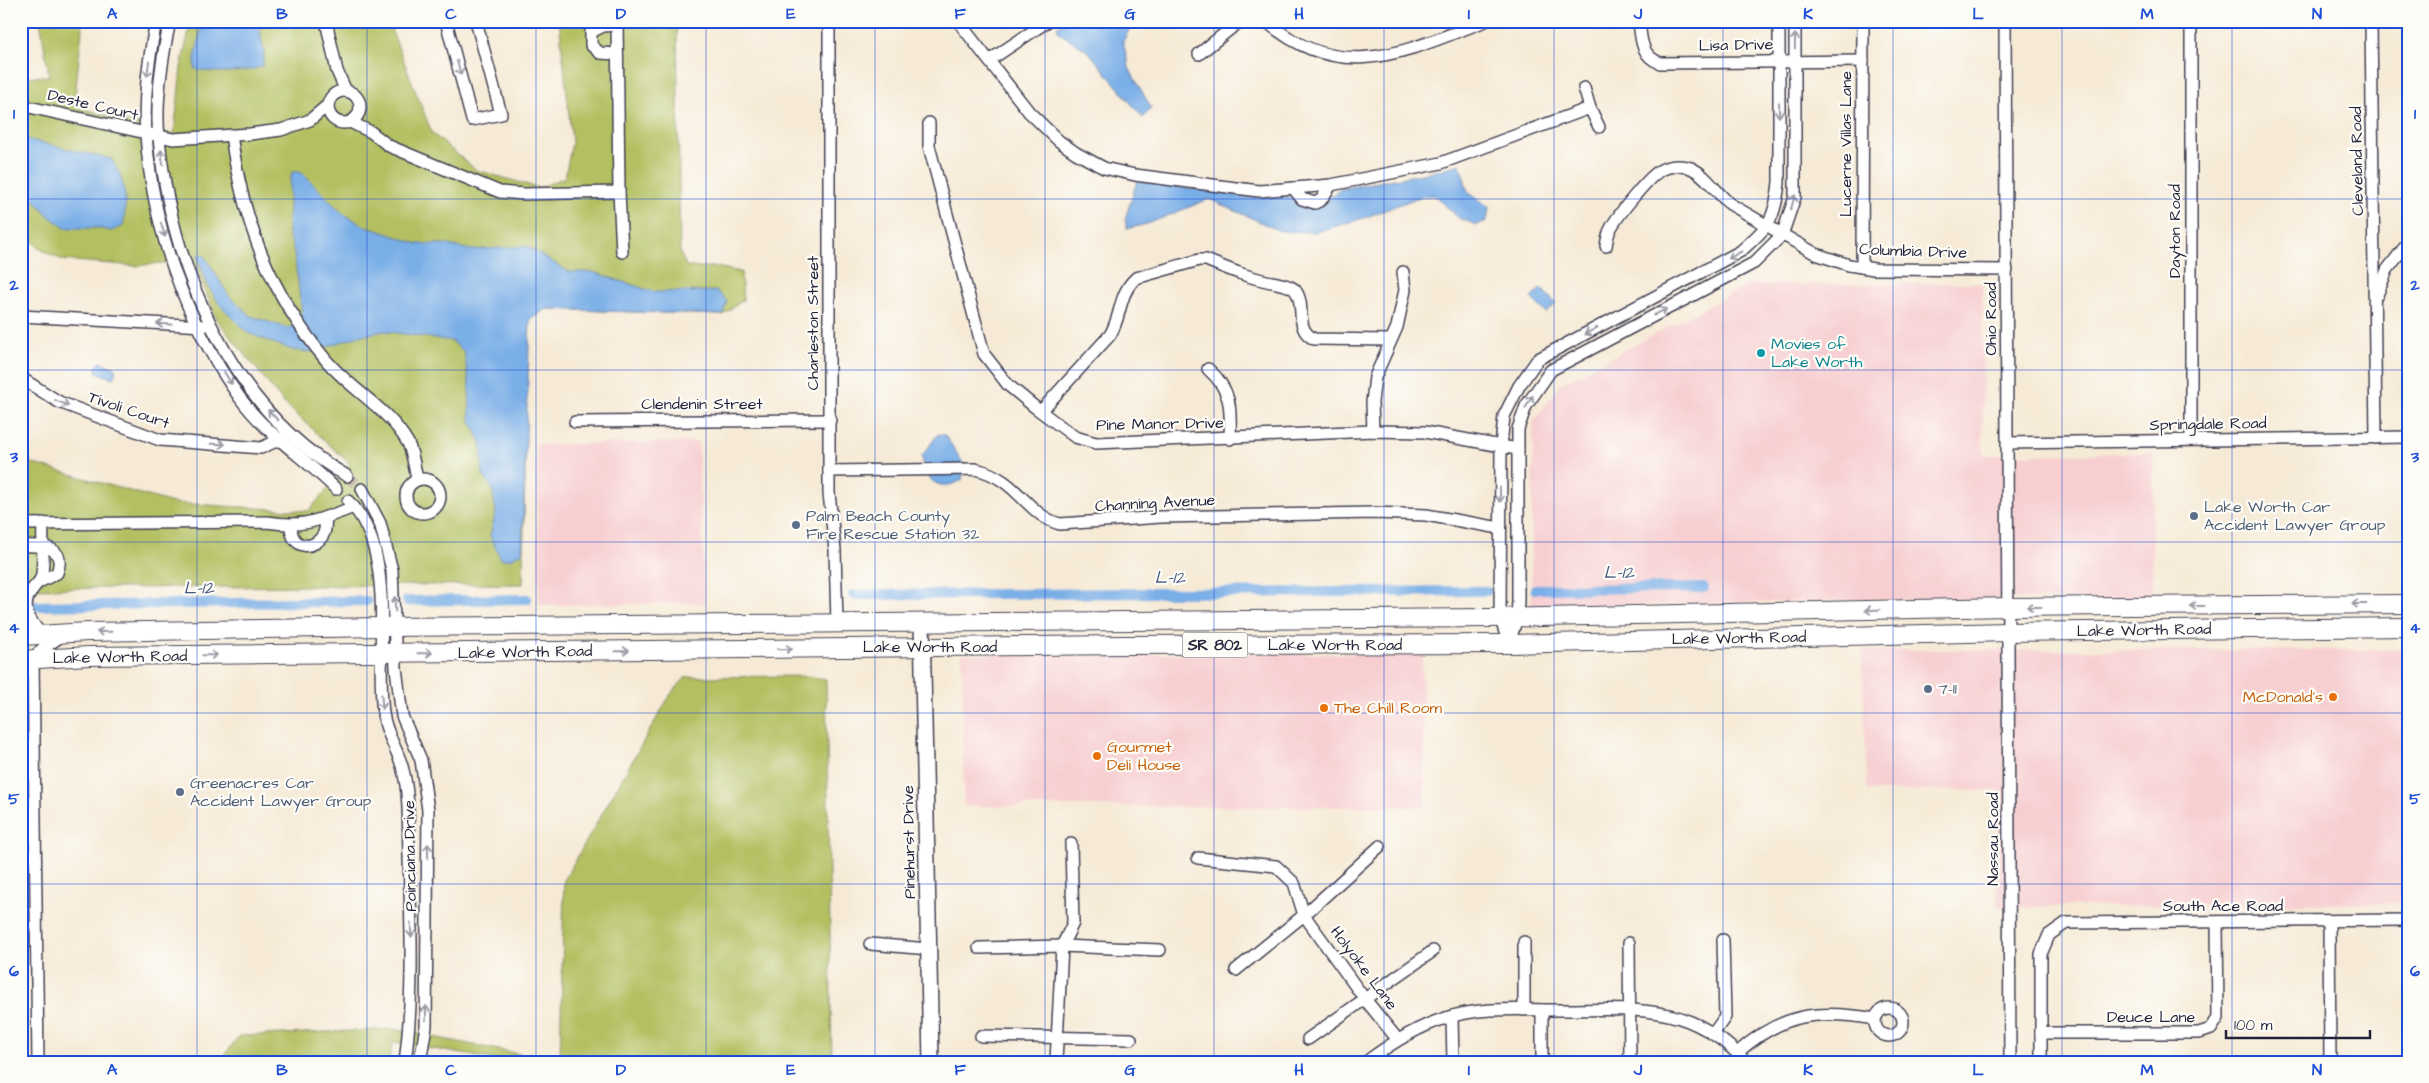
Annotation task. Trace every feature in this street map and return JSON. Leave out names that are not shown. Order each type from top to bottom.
[{"type":"main road","name":"Lake Worth Road","points":[[27,660],[89,656],[1124,645],[1509,644],[2008,618],[2408,604]]},
{"type":"main road","name":"Lake Worth Road","points":[[21,636],[67,633],[389,627],[1508,617],[1720,613],[2408,627]]},
{"type":"main road","points":[[1576,642],[1646,631],[1705,629],[1720,613]]},
{"type":"main road","points":[[1124,645],[1139,631],[1168,620]]},
{"type":"street","points":[[156,21],[147,74],[146,134],[156,207],[184,297],[206,344],[241,399],[278,440],[336,489]]},
{"type":"street","points":[[170,21],[160,76],[159,136],[169,204],[196,292],[213,327],[252,391],[291,434],[336,470],[347,476]]},
{"type":"street","points":[[326,21],[341,93]]},
{"type":"street","points":[[446,21],[472,120],[501,114],[476,21]]},
{"type":"street","name":"Charleston Street","points":[[829,21],[830,471],[837,624]]},
{"type":"street","points":[[958,21],[1029,112],[1059,141],[1076,154],[1104,168],[1135,175],[1259,191],[1331,185],[1441,163],[1590,108]]},
{"type":"street","points":[[990,60],[1048,21]]},
{"type":"street","points":[[1199,54],[1240,21]]},
{"type":"street","points":[[1266,21],[1311,50],[1359,58],[1395,54],[1485,21]]},
{"type":"street","name":"Lisa Drive","points":[[1638,21],[1644,51],[1648,57],[1660,63],[1863,61]]},
{"type":"street","points":[[1509,644],[1500,528],[1501,446],[1504,416],[1519,386],[1538,359],[1741,251],[1768,227],[1776,205],[1779,182],[1779,21]]},
{"type":"street","points":[[1509,644],[1508,617],[1518,429],[1526,406],[1551,370],[1754,262],[1782,235],[1795,197],[1795,21]]},
{"type":"street","name":"Lucerne Villas Lane","points":[[1862,268],[1863,21]]},
{"type":"street","name":"Ohio Road","points":[[2005,21],[2008,618]]},
{"type":"street","name":"Dayton Road","points":[[2190,21],[2191,440]]},
{"type":"street","name":"Cleveland Road","points":[[2371,21],[2376,438]]},
{"type":"street","points":[[617,54],[600,53],[591,45],[591,32],[602,26],[617,23],[619,192],[622,252]]},
{"type":"street","points":[[1584,88],[1598,127]]},
{"type":"street","points":[[310,120],[341,93]]},
{"type":"street","points":[[341,93],[355,96],[371,132]]},
{"type":"street","name":"Deste Court","points":[[21,102],[29,107],[146,134],[173,138],[281,130],[310,120]]},
{"type":"street","points":[[328,105],[330,116],[336,121]]},
{"type":"street","points":[[350,122],[360,110]]},
{"type":"street","points":[[310,120],[350,122],[371,132],[388,146],[500,192],[524,194],[619,192]]},
{"type":"street","name":"Pine Manor Drive","points":[[929,123],[929,146],[984,354],[1008,385],[1075,437],[1096,443],[1230,439],[1373,431],[1425,432],[1517,448]]},
{"type":"street","points":[[231,135],[239,186],[251,228],[268,272],[294,318],[327,361],[369,402],[394,421],[409,445],[417,480]]},
{"type":"street","name":"Columbia Drive","points":[[1606,246],[1610,229],[1650,179],[1660,170],[1673,166],[1687,167],[1702,175],[1719,195],[1730,204],[1816,254],[1835,261],[1862,268],[2006,270]]},
{"type":"street","points":[[1293,188],[1302,199],[1316,203],[1321,200],[1331,185]]},
{"type":"street","name":"Cleveland Road","points":[[2375,301],[2387,270],[2408,243]]},
{"type":"street","points":[[1040,411],[1110,334],[1116,322],[1123,294],[1136,278],[1199,260],[1206,260],[1256,280],[1288,286],[1294,289],[1298,294],[1302,325],[1308,336],[1314,338],[1390,340]]},
{"type":"street","points":[[1373,431],[1372,402],[1376,377],[1390,340],[1398,327],[1405,290],[1403,272]]},
{"type":"street","points":[[21,316],[213,327]]},
{"type":"street","points":[[1208,369],[1222,381],[1228,399],[1231,417],[1230,439]]},
{"type":"street","name":"Tivoli Court","points":[[21,378],[59,402],[160,440],[262,448],[291,434]]},
{"type":"street","name":"Clendenin Street","points":[[574,422],[830,420]]},
{"type":"street","name":"Springdale Road","points":[[2008,443],[2408,437]]},
{"type":"street","name":"Channing Avenue","points":[[830,471],[975,469],[990,472],[1007,482],[1050,522],[1060,524],[1161,517],[1375,513],[1426,515],[1500,528]]},
{"type":"street","points":[[362,489],[380,523],[392,570],[388,653]]},
{"type":"street","points":[[21,524],[267,522],[291,526],[310,523],[351,504],[368,529],[373,544],[389,627]]},
{"type":"street","points":[[291,526],[291,534],[294,541],[299,545],[306,545],[320,539],[324,532],[326,517]]},
{"type":"street","points":[[40,582],[43,523]]},
{"type":"street","points":[[373,544],[385,540]]},
{"type":"street","points":[[21,546],[42,545],[53,549],[57,556],[59,566],[57,573],[51,578],[40,582],[32,589],[27,599],[26,609],[30,621],[41,634]]},
{"type":"street","name":"Nassau Road","points":[[2008,618],[2010,1062]]},
{"type":"street","name":"Pinehurst Drive","points":[[922,622],[931,1062]]},
{"type":"street","points":[[38,1062],[27,660],[67,633]]},
{"type":"street","name":"Poinciana Drive","points":[[388,653],[380,669],[383,716],[404,771],[408,816],[412,951],[410,1021],[405,1062]]},
{"type":"street","name":"Poinciana Drive","points":[[388,653],[402,716],[421,760],[428,810],[426,1026],[420,1062]]},
{"type":"street","points":[[1056,1062],[1062,946],[1073,923],[1070,844]]},
{"type":"street","points":[[1236,970],[1304,914],[1380,846]]},
{"type":"street","name":"Holyoke Lane","points":[[1198,858],[1276,866],[1294,883],[1304,914],[1364,998],[1398,1040]]},
{"type":"street","name":"South Ace Road","points":[[2041,1033],[2041,954],[2046,941],[2054,930],[2066,923],[2408,920]]},
{"type":"street","points":[[2329,922],[2330,1062]]},
{"type":"street","name":"Deuce Lane","points":[[2041,1033],[2199,1033],[2211,1029],[2218,1018],[2217,923]]},
{"type":"street","points":[[1713,1034],[1725,1017],[1724,940]]},
{"type":"street","points":[[1524,942],[1524,1010]]},
{"type":"street","points":[[870,944],[929,949]]},
{"type":"street","points":[[1629,944],[1630,1062]]},
{"type":"street","points":[[979,948],[1062,946],[1160,950]]},
{"type":"street","points":[[1308,1039],[1433,951]]},
{"type":"street","points":[[1366,1062],[1398,1040],[1423,1026],[1452,1016],[1481,1011],[1524,1010],[1630,1011],[1670,1015],[1692,1022],[1713,1034],[1738,1053],[1746,1062]]},
{"type":"street","points":[[1542,1010],[1542,1062]]},
{"type":"street","points":[[1738,1053],[1763,1033],[1800,1017],[1826,1013],[1875,1019]]},
{"type":"street","points":[[1452,1016],[1453,1062]]},
{"type":"street","points":[[2041,1033],[2042,1062]]},
{"type":"street","points":[[981,1036],[1131,1038]]},
{"type":"shaded area","points":[[1982,283],[1983,455],[2153,453],[2152,599],[1865,600],[1531,607],[1533,422],[1561,384],[1748,285]]},
{"type":"shaded area","points":[[698,442],[705,603],[539,605],[536,445]]},
{"type":"shaded area","points":[[1862,650],[2408,650],[2408,903],[1997,907],[1998,790],[1867,791]]},
{"type":"shaded area","points":[[962,654],[1422,654],[1425,807],[964,806]]},
{"type":"green space","points":[[40,21],[83,21],[74,106],[174,135],[181,67],[191,21],[388,21],[432,133],[476,170],[539,188],[565,177],[572,142],[559,21],[677,21],[680,253],[687,267],[717,267],[741,272],[743,300],[723,315],[546,309],[530,320],[527,366],[523,584],[21,589],[21,454],[34,464],[173,503],[308,511],[350,464],[284,403],[217,320],[194,263],[161,263],[136,266],[62,260],[40,249],[21,230],[21,77],[49,76]]},
{"type":"green space","points":[[806,676],[826,679],[832,1062],[560,1062],[564,880],[670,695],[686,677]]},
{"type":"green space","points":[[393,1029],[560,1062],[509,1062],[393,1042],[389,1062],[219,1062],[239,1036]]},
{"type":"water","points":[[203,21],[258,21],[264,52],[263,66],[229,72],[210,72],[195,69],[195,58]]},
{"type":"water","points":[[1068,21],[1134,21],[1123,41],[1129,68],[1151,108],[1143,118],[1088,51],[1059,33],[1057,26]]},
{"type":"water","points":[[21,138],[111,159],[116,167],[124,191],[123,226],[111,231],[98,228],[65,228],[50,217],[21,185]]},
{"type":"water","points":[[1460,164],[1468,192],[1489,207],[1487,221],[1476,225],[1459,218],[1434,195],[1422,196],[1364,218],[1316,232],[1280,231],[1209,199],[1150,223],[1127,229],[1125,219],[1137,181],[1249,197],[1287,195],[1302,207],[1311,209],[1323,205],[1340,189],[1427,173]]},
{"type":"water","points":[[292,172],[301,172],[342,213],[365,226],[418,244],[444,244],[471,250],[526,246],[569,272],[593,272],[654,292],[717,291],[727,301],[723,315],[546,309],[530,320],[522,553],[510,559],[501,559],[490,536],[496,511],[492,488],[483,475],[481,442],[470,419],[469,384],[464,352],[452,341],[384,331],[359,336],[311,352],[292,350],[248,333],[220,305],[208,286],[197,255],[204,255],[229,296],[251,316],[287,328],[296,326],[302,312],[293,247],[288,234]]},
{"type":"water","points":[[1541,288],[1556,304],[1546,313],[1531,298]]},
{"type":"water","points":[[100,362],[116,368],[115,377],[112,378],[96,372],[96,367]]},
{"type":"water","points":[[938,434],[945,435],[965,466],[962,480],[954,484],[940,485],[934,482],[929,478],[923,465],[922,456]]},
{"type":"waterway","name":"L-12","points":[[1535,589],[1704,588]]},
{"type":"waterway","name":"L-12","points":[[853,595],[1487,591]]},
{"type":"waterway","name":"L-12","points":[[407,601],[527,599]]},
{"type":"waterway","name":"L-12","points":[[32,606],[367,601]]},
{"type":"tunnel","points":[[347,476],[362,489]]},
{"type":"place","name":"Movies of Lake Worth","points":[[1761,353]]},
{"type":"place","name":"Lake Worth Car Accident Lawyer Group","points":[[2194,516]]},
{"type":"place","name":"Palm Beach County Fire Rescue Station 32","points":[[796,525]]},
{"type":"place","name":"7-11","points":[[1928,689]]},
{"type":"place","name":"McDonald's","points":[[2333,697]]},
{"type":"place","name":"The Chill Room","points":[[1324,708]]},
{"type":"place","name":"Gourmet Deli House","points":[[1097,756]]},
{"type":"place","name":"Greenacres Car Accident Lawyer Group","points":[[180,792]]}]
